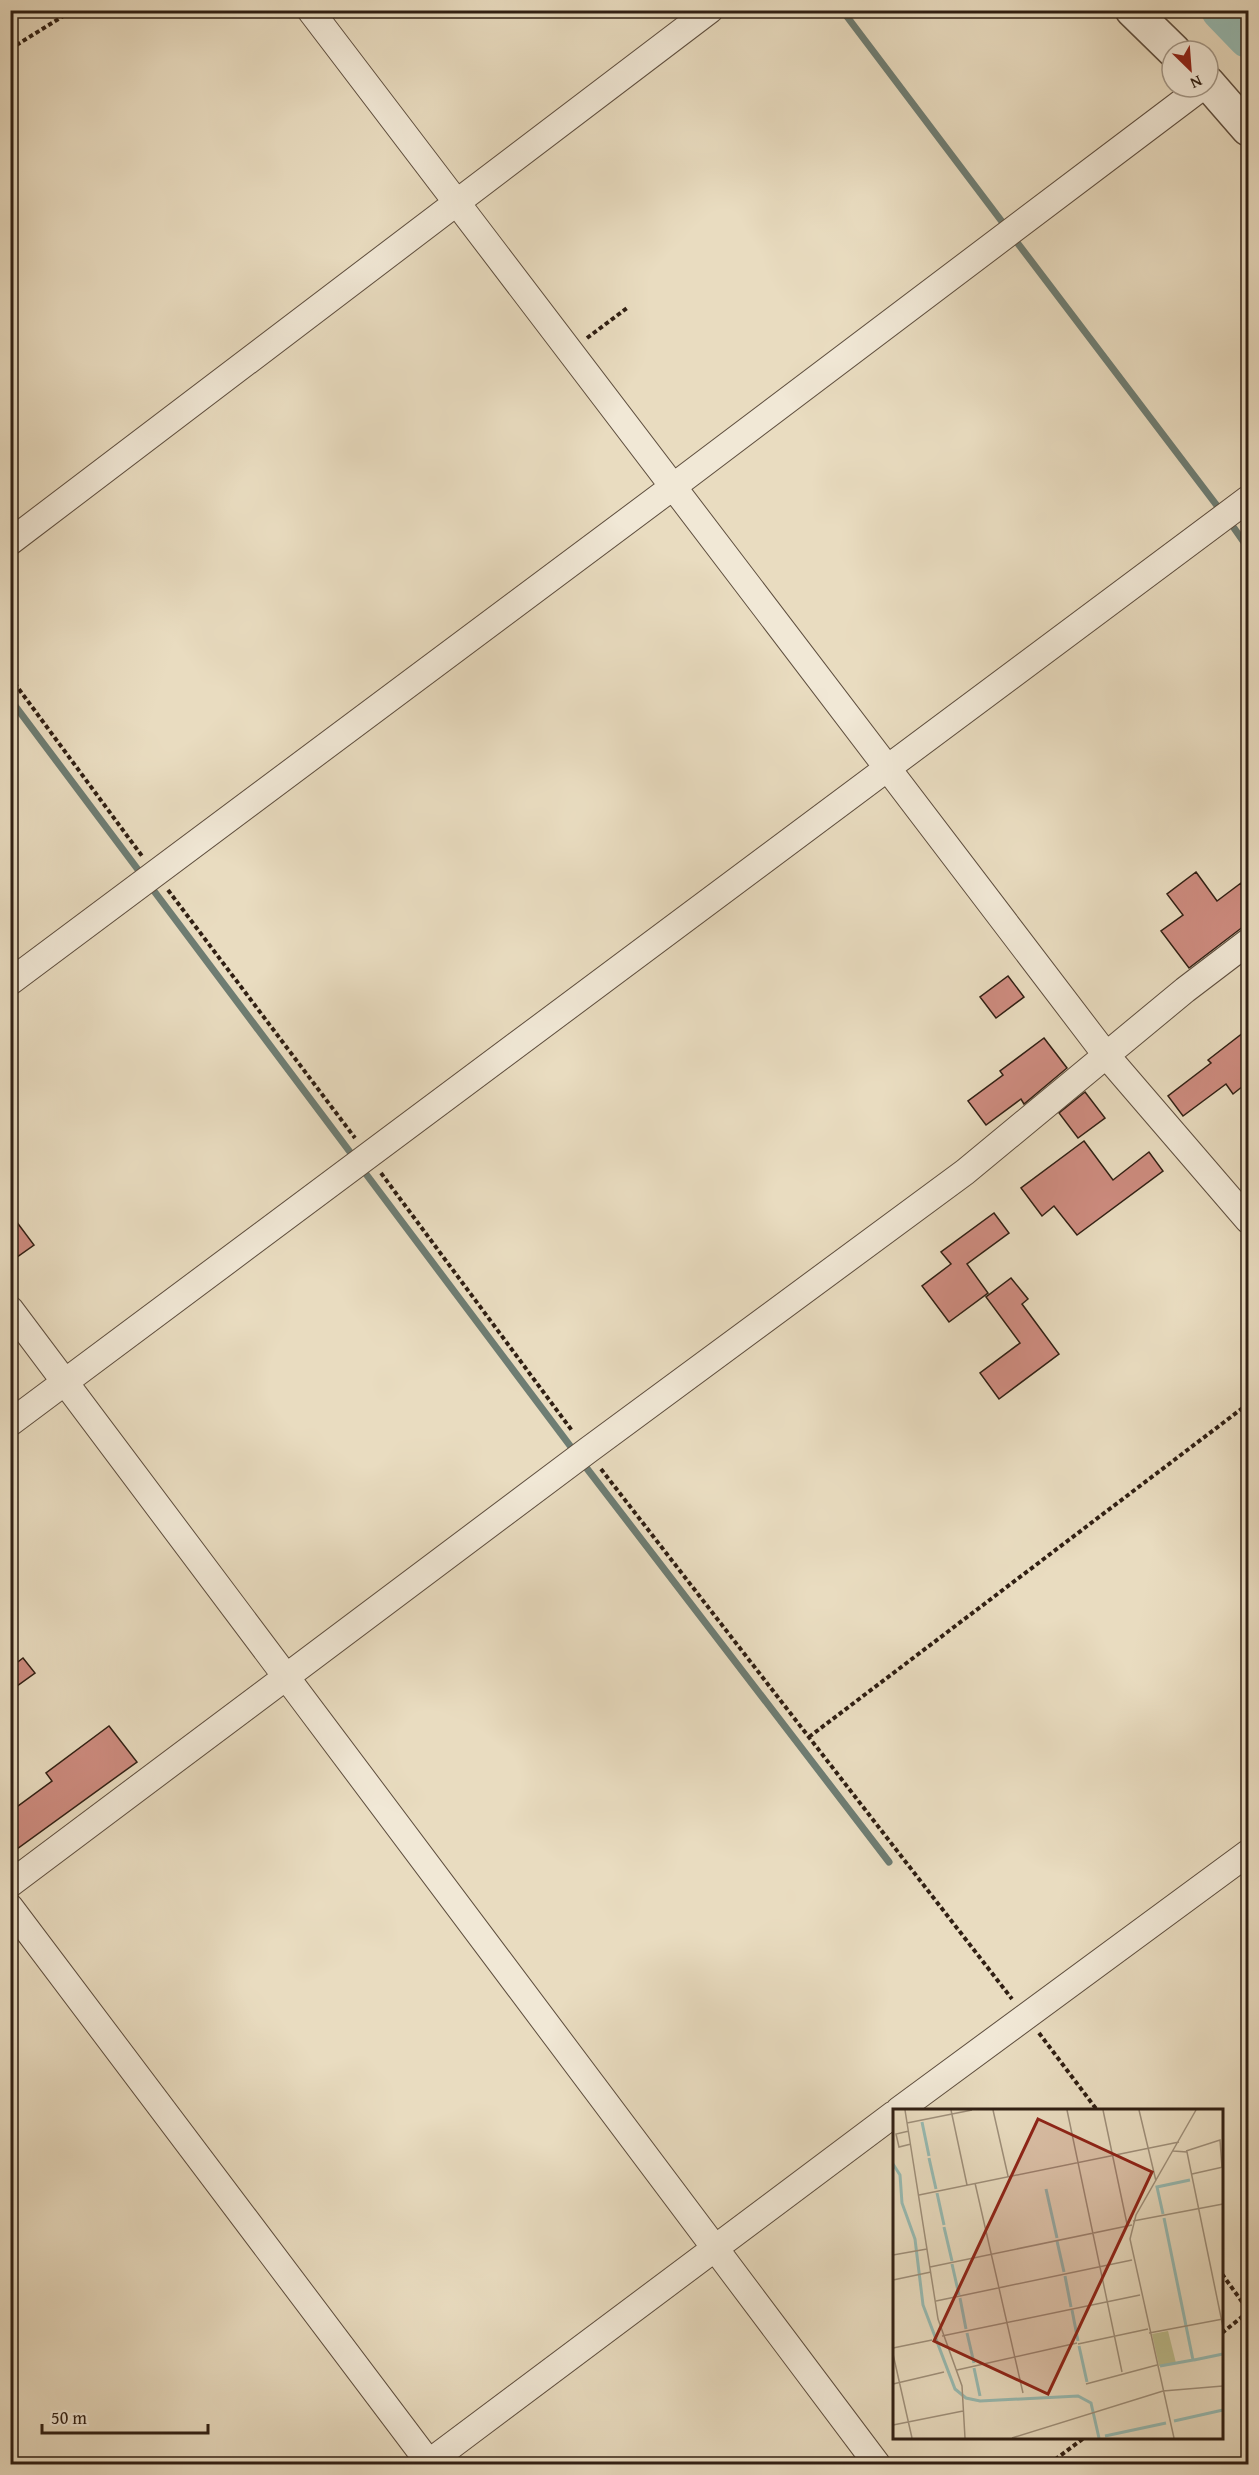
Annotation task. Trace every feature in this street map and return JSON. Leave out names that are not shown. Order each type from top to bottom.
[{"type":"street","points":[[310,10],[1106,1055],[1248,1220]]},
{"type":"street","points":[[10,542],[710,10]]},
{"type":"street","points":[[1132,10],[1162,39]]},
{"type":"street","points":[[1220,97],[1248,129]]},
{"type":"street","points":[[10,982],[156,875],[1186,99]]},
{"type":"street","points":[[10,1423],[1248,499]]},
{"type":"street","points":[[10,1884],[587,1451],[965,1173],[1106,1055],[1248,942]]},
{"type":"street","points":[[10,1309],[877,2464]]},
{"type":"street","points":[[900,2109],[1248,1853]]},
{"type":"street","points":[[10,1907],[429,2464],[893,2115]]},
{"type":"path","points":[[10,49],[73,10]]},
{"type":"path","points":[[571,351],[627,308]]},
{"type":"path","points":[[10,677],[587,1451],[1096,2109]]},
{"type":"path","points":[[809,1737],[1248,1404]]},
{"type":"path","points":[[1223,2277],[1248,2311],[1223,2331]]},
{"type":"path","points":[[1242,2301],[1248,2297]]},
{"type":"path","points":[[1049,2464],[1083,2439]]},
{"type":"building","points":[[1196,872],[1217,901],[1241,883],[1248,893],[1248,923],[1189,968],[1161,931],[1183,915],[1167,894]]},
{"type":"building","points":[[1008,976],[1024,997],[996,1018],[980,997]]},
{"type":"building","points":[[1248,1029],[1248,1082],[1233,1094],[1226,1084],[1183,1116],[1168,1096],[1211,1063],[1208,1060]]},
{"type":"building","points":[[1044,1038],[1067,1068],[1024,1104],[1021,1099],[986,1125],[968,1101],[1003,1075],[1000,1071]]},
{"type":"building","points":[[1085,1092],[1105,1118],[1078,1138],[1059,1113]]},
{"type":"building","points":[[1084,1141],[1113,1180],[1149,1152],[1163,1171],[1077,1235],[1054,1206],[1042,1216],[1021,1188]]},
{"type":"building","points":[[10,1213],[34,1245],[10,1262]]},
{"type":"building","points":[[994,1213],[1009,1233],[967,1264],[988,1293],[949,1322],[922,1286],[951,1264],[941,1252]]},
{"type":"building","points":[[1011,1278],[1028,1299],[1022,1304],[1059,1354],[999,1399],[980,1373],[1020,1343],[986,1297]]},
{"type":"building","points":[[23,1658],[35,1673],[10,1691],[10,1668]]},
{"type":"building","points":[[109,1726],[137,1762],[10,1854],[10,1812],[52,1781],[46,1773]]},
{"type":"waterway","points":[[842,10],[1003,223]]},
{"type":"waterway","points":[[1221,10],[1248,38]]},
{"type":"waterway","points":[[1016,241],[1218,507]]},
{"type":"waterway","points":[[1234,528],[1248,548]]},
{"type":"waterway","points":[[10,699],[142,875]]},
{"type":"waterway","points":[[151,887],[353,1156]]},
{"type":"waterway","points":[[363,1170],[571,1447]]},
{"type":"waterway","points":[[585,1466],[889,1862]]}]
